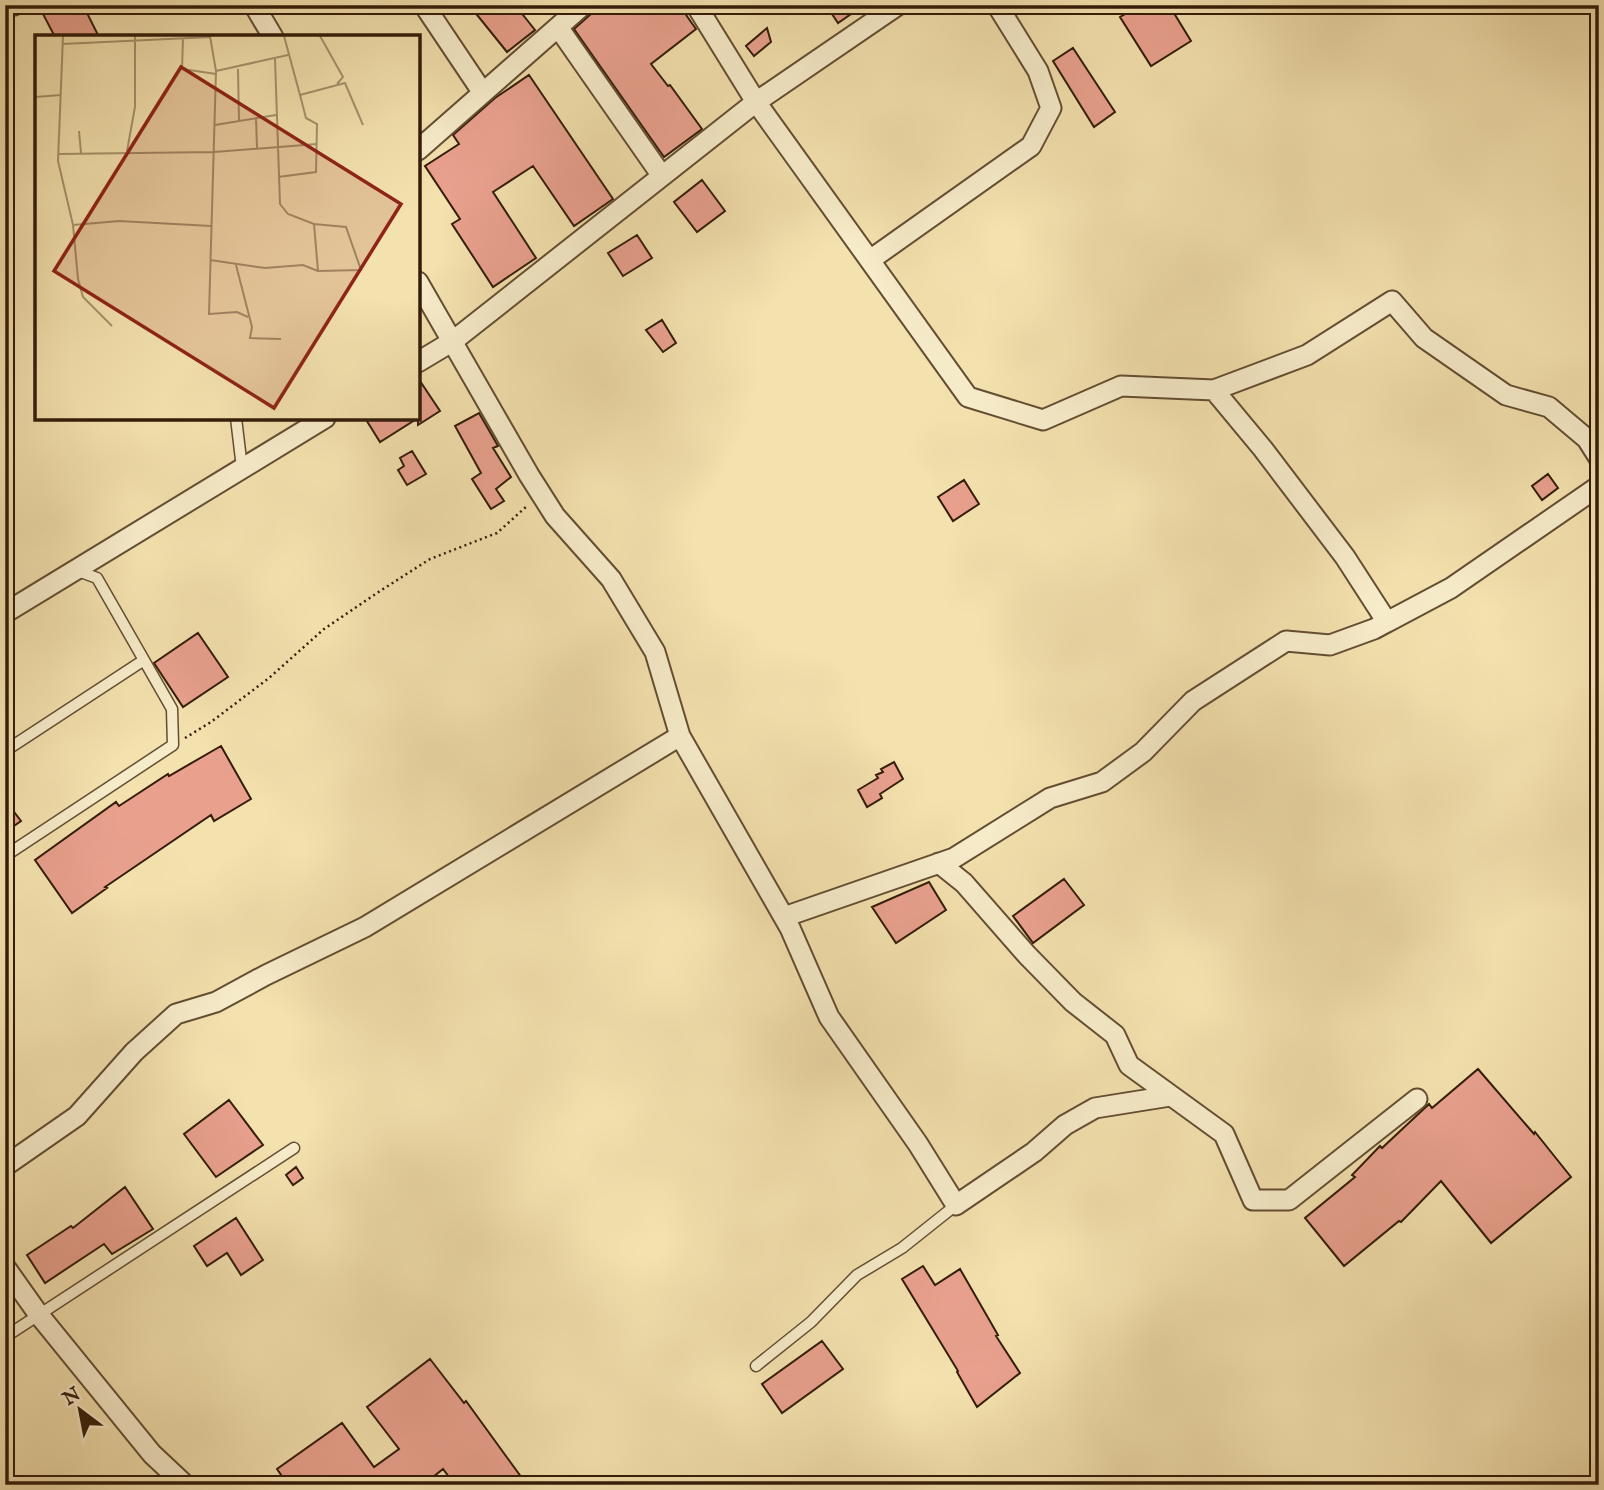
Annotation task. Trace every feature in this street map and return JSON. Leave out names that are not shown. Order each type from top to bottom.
[{"type":"street","points":[[6,5],[14,5]]},
{"type":"street","points":[[254,5],[272,35]]},
{"type":"street","points":[[424,5],[483,93]]},
{"type":"street","points":[[420,148],[583,5]]},
{"type":"street","points":[[696,5],[756,102],[968,397],[1043,420],[1121,386],[1214,390],[1307,355],[1392,301],[1424,338],[1506,395],[1549,407],[1587,439],[1599,458]]},
{"type":"street","points":[[420,361],[453,341],[756,102],[898,5]]},
{"type":"street","points":[[870,260],[1031,146],[1051,108],[1038,71],[997,5]]},
{"type":"street","points":[[558,27],[662,176]]},
{"type":"street","points":[[420,285],[555,516],[611,579],[655,652],[680,736],[784,918],[829,1017],[918,1144],[956,1205],[1034,1152],[1065,1125],[1095,1108],[1170,1096]]},
{"type":"street","points":[[1214,390],[1263,449],[1345,557],[1387,622]]},
{"type":"street","points":[[5,613],[322,420]]},
{"type":"street","points":[[784,918],[954,858],[1049,798],[1102,782],[1143,752],[1194,701],[1286,641],[1330,645],[1374,629],[1451,587],[1599,486]]},
{"type":"street","points":[[5,1166],[76,1116],[134,1052],[176,1014],[216,1002],[365,927],[680,736]]},
{"type":"street","points":[[939,863],[964,883],[1027,955],[1073,1002],[1115,1035],[1129,1065],[1224,1134],[1253,1200],[1289,1200],[1417,1099]]},
{"type":"street","points":[[5,1267],[39,1315],[152,1454],[185,1485]]},
{"type":"lane","points":[[236,420],[242,469]]},
{"type":"lane","points":[[5,856],[173,745],[172,709],[97,578],[76,570]]},
{"type":"lane","points":[[5,751],[144,660]]},
{"type":"lane","points":[[5,1337],[294,1148]]},
{"type":"lane","points":[[756,1366],[811,1322],[857,1275],[902,1248],[956,1205]]},
{"type":"path","points":[[173,745],[211,722],[269,678],[324,629],[430,559],[497,533],[541,494]]},
{"type":"building","points":[[60,5],[83,5],[98,35],[54,35],[43,14]]},
{"type":"building","points":[[469,5],[515,5],[535,30],[507,52]]},
{"type":"building","points":[[595,5],[679,5],[696,29],[651,64],[702,129],[664,157],[574,29],[591,14]]},
{"type":"building","points":[[826,5],[864,5],[838,23]]},
{"type":"building","points":[[1141,5],[1169,5],[1191,41],[1151,66],[1120,17]]},
{"type":"building","points":[[767,28],[771,42],[754,56],[746,46]]},
{"type":"building","points":[[1073,48],[1115,112],[1094,127],[1053,61]]},
{"type":"building","points":[[529,75],[613,199],[574,226],[533,166],[493,192],[536,258],[493,287],[452,224],[460,219],[425,166],[459,144],[453,135],[495,98]]},
{"type":"building","points":[[702,180],[725,211],[697,232],[674,202]]},
{"type":"building","points":[[637,235],[652,258],[623,276],[608,253]]},
{"type":"building","points":[[662,320],[676,343],[663,352],[646,330]]},
{"type":"building","points":[[420,381],[440,411],[418,425],[420,420]]},
{"type":"building","points":[[479,413],[498,446],[493,448],[511,477],[496,489],[504,501],[491,509],[472,479],[481,473],[455,426]]},
{"type":"building","points":[[366,420],[415,420],[380,442]]},
{"type":"building","points":[[412,451],[426,474],[407,485],[398,470],[404,466],[400,458]]},
{"type":"building","points":[[1548,474],[1558,488],[1542,500],[1532,486]]},
{"type":"building","points":[[964,480],[979,504],[953,521],[938,497]]},
{"type":"building","points":[[198,633],[228,677],[183,707],[154,663]]},
{"type":"building","points":[[221,746],[251,799],[214,821],[211,815],[105,887],[107,888],[72,913],[35,860],[116,802],[119,806],[168,774],[169,776]]},
{"type":"building","points":[[894,762],[903,779],[880,794],[882,798],[867,807],[858,790],[878,778],[876,775],[883,772],[881,769]]},
{"type":"building","points":[[5,800],[21,821],[5,832]]},
{"type":"building","points":[[1064,879],[1084,905],[1033,943],[1013,916]]},
{"type":"building","points":[[929,882],[946,910],[896,943],[872,907]]},
{"type":"building","points":[[1478,1069],[1571,1177],[1491,1243],[1441,1181],[1401,1222],[1344,1266],[1305,1218],[1355,1177],[1352,1175],[1380,1146],[1382,1148],[1429,1104],[1432,1108]]},
{"type":"building","points":[[229,1100],[263,1145],[216,1177],[184,1134]]},
{"type":"building","points":[[296,1167],[303,1178],[293,1185],[286,1175]]},
{"type":"building","points":[[125,1187],[153,1229],[112,1254],[104,1244],[45,1283],[27,1255],[71,1226],[73,1228]]},
{"type":"building","points":[[236,1218],[263,1260],[241,1275],[227,1253],[207,1266],[194,1246]]},
{"type":"building","points":[[923,1266],[935,1285],[960,1269],[998,1335],[996,1336],[1020,1373],[977,1407],[902,1279]]},
{"type":"building","points":[[822,1341],[843,1369],[782,1413],[762,1384]]},
{"type":"building","points":[[430,1359],[464,1403],[466,1401],[527,1485],[455,1485],[443,1469],[423,1485],[288,1485],[277,1469],[342,1423],[374,1467],[399,1449],[367,1407]]}]
